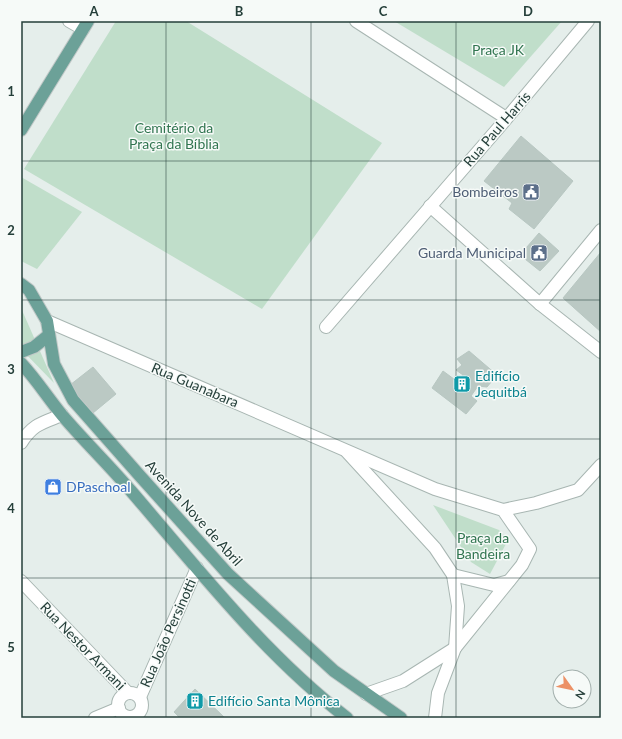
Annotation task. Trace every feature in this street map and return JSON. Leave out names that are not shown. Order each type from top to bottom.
[{"type":"main road","points":[[21,130],[85,25]]},
{"type":"main road","name":"Avenida Nove de Abril","points":[[21,284],[29,290],[46,321],[54,364],[73,400],[228,574],[334,671],[401,718]]},
{"type":"main road","points":[[21,352],[34,347],[49,335]]},
{"type":"main road","points":[[21,363],[62,415],[100,455],[197,568],[267,646],[324,700],[347,718]]},
{"type":"street","points":[[69,21],[85,25]]},
{"type":"street","points":[[356,21],[506,118]]},
{"type":"street","name":"Rua Paul Harris","points":[[326,327],[588,21]]},
{"type":"street","points":[[430,206],[540,304],[601,352]]},
{"type":"street","points":[[540,304],[601,230]]},
{"type":"street","name":"Rua Guanabara","points":[[46,321],[435,488],[503,510]]},
{"type":"street","points":[[21,443],[29,430],[39,423],[62,415]]},
{"type":"street","name":"Rua Guanabara","points":[[344,448],[435,548],[453,575],[458,606],[455,648]]},
{"type":"street","points":[[435,718],[438,693],[455,648],[522,565],[530,549],[503,510],[578,490],[601,465]]},
{"type":"street","name":"Rua João Persinotti","points":[[124,714],[119,701],[123,696],[140,704],[197,568]]},
{"type":"street","points":[[453,575],[494,585],[509,581]]},
{"type":"street","name":"Rua Nestor Armani","points":[[21,581],[140,704]]},
{"type":"street","points":[[366,694],[403,681],[455,648]]},
{"type":"street","points":[[95,718],[124,714],[133,717],[138,714],[140,704]]},
{"type":"green space","name":"Cemitério da Praça da Bíblia","points":[[116,21],[186,21],[382,143],[262,309],[24,169]]},
{"type":"green space","name":"Praça JK","points":[[394,21],[562,21],[504,87]]},
{"type":"green space","points":[[21,177],[82,212],[37,269],[21,261]]},
{"type":"green space","points":[[21,308],[54,383],[21,349]]},
{"type":"green space","name":"Praça da Bandeira","points":[[433,505],[499,530],[508,540],[490,574],[471,562]]},
{"type":"building","name":"Bombeiros","points":[[521,136],[573,181],[534,229],[509,209],[512,203],[484,181]]},
{"type":"building","name":"Guarda Municipal","points":[[539,233],[559,251],[540,271],[520,255]]},
{"type":"building","points":[[601,252],[601,332],[563,298]]},
{"type":"building","name":"Edifício Jequitbá","points":[[469,351],[497,375],[487,387],[478,386],[471,396],[477,401],[466,414],[432,388],[443,371],[458,382],[463,375],[456,370],[462,365],[457,359]]},
{"type":"building","points":[[93,367],[116,394],[93,413],[70,385]]},
{"type":"building","name":"Edifício Santa Mônica","points":[[195,689],[225,718],[180,718],[174,712]]},
{"type":"place","name":"Bombeiros","points":[[531,192]]},
{"type":"place","name":"Guarda Municipal","points":[[539,253]]},
{"type":"place","name":"Edifício Jequitbá","points":[[462,384]]},
{"type":"place","name":"DPaschoal","points":[[53,487]]},
{"type":"place","name":"Edifício Santa Mônica","points":[[195,701]]}]
